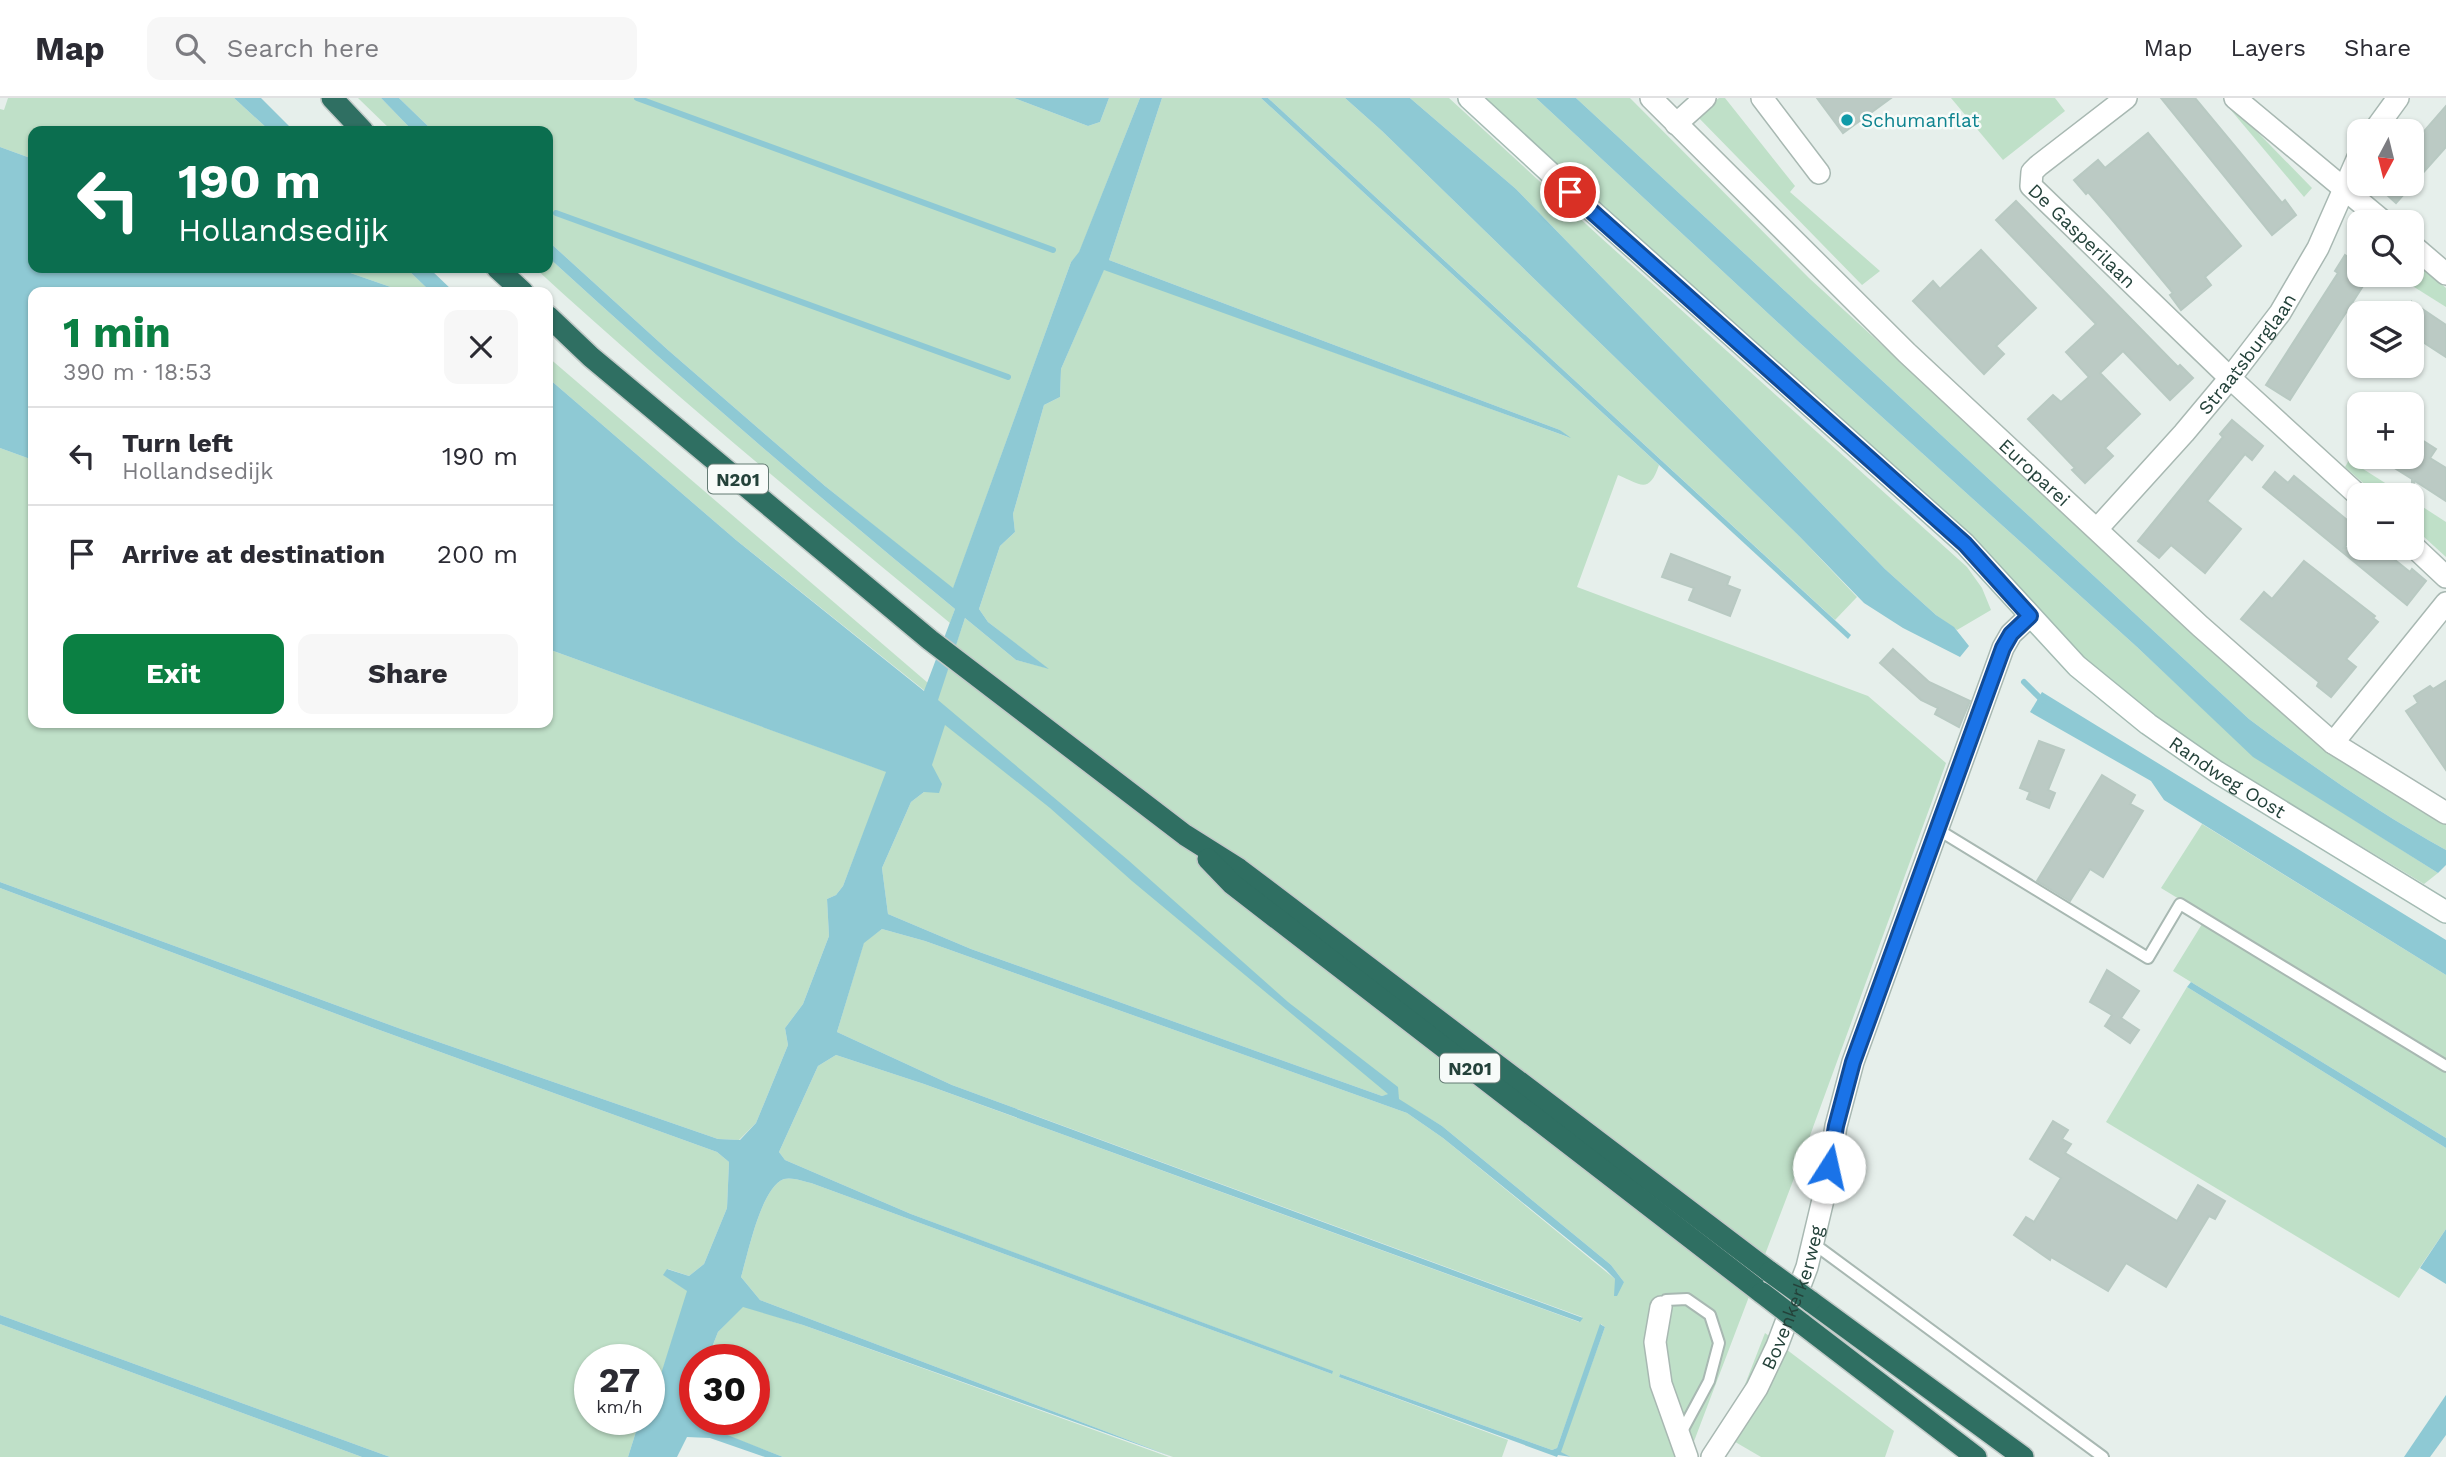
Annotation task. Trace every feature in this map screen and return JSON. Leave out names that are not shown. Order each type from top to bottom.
[{"type":"highway","points":[[332,98],[358,126]]},
{"type":"highway","points":[[502,273],[518,287]]},
{"type":"highway","name":"N201","points":[[553,321],[601,365],[930,640],[1185,835],[1250,877],[1770,1272],[2023,1457]]},
{"type":"highway","name":"N201","points":[[1185,835],[1232,884],[1976,1457]]},
{"type":"street","name":"Randweg Oost","points":[[1469,98],[1570,192],[1965,544],[2077,666],[2148,724],[2217,772],[2444,905]]},
{"type":"street","name":"Europarei","points":[[1651,98],[1907,353],[2210,635],[2333,743],[2446,813]]},
{"type":"street","points":[[1676,124],[1705,98]]},
{"type":"street","points":[[1762,98],[1819,173]]},
{"type":"street","points":[[2235,98],[2370,210]]},
{"type":"street","points":[[2383,119],[2398,98]]},
{"type":"street","name":"De Gasperilaan","points":[[2120,102],[2032,172],[2031,186],[2230,378]]},
{"type":"street","name":"Straatsburglaan","points":[[2097,529],[2230,378],[2280,313],[2318,248],[2347,180]]},
{"type":"street","points":[[2424,255],[2446,274]]},
{"type":"street","points":[[2230,378],[2347,485]]},
{"type":"street","points":[[2424,556],[2446,577]]},
{"type":"street","points":[[2333,743],[2446,603]]},
{"type":"street","name":"Bovenkerkerweg","points":[[1712,1457],[1756,1388],[1777,1346],[1814,1244],[1836,1126],[1853,1062],[2003,648],[2011,634],[2030,616]]},
{"type":"street","points":[[1661,1307],[1655,1342],[1661,1384],[1687,1457]]},
{"type":"lane","points":[[1937,829],[2148,958],[2180,904],[2446,1066]]},
{"type":"lane","points":[[1814,1244],[2103,1457]]},
{"type":"lane","points":[[1661,1307],[1666,1300],[1687,1300],[1710,1315],[1719,1343],[1709,1381],[1680,1434]]},
{"type":"green space","points":[[8,98],[234,98],[265,126],[28,126],[28,157],[0,147],[0,109],[4,110]]},
{"type":"green space","points":[[358,98],[381,98],[408,126],[387,126]]},
{"type":"green space","points":[[399,98],[1014,98],[1088,126],[1100,122],[1109,98],[1140,98],[1079,253],[1071,262],[953,589],[825,486],[553,246],[553,126],[428,126]]},
{"type":"green space","points":[[1162,98],[1261,98],[1659,465],[1651,480],[1643,485],[1618,475],[1577,587],[1868,696],[1946,763],[1804,1152],[1688,1457],[1571,1457],[1560,1452],[1605,1327],[1601,1324],[1557,1448],[1552,1450],[1340,1374],[1339,1377],[1508,1440],[1502,1457],[1173,1457],[760,1300],[741,1277],[756,1222],[769,1194],[784,1179],[794,1179],[1332,1374],[1332,1371],[911,1214],[785,1160],[779,1152],[818,1066],[836,1055],[924,1084],[1579,1322],[1582,1317],[952,1085],[837,1032],[864,942],[882,929],[925,941],[1407,1113],[1443,1138],[1615,1279],[1624,1282],[1611,1265],[1442,1126],[1389,1094],[1382,1096],[971,949],[888,914],[882,868],[911,802],[924,792],[932,765],[937,700],[965,618],[1016,660],[1047,668],[988,622],[979,609],[1000,546],[1015,532],[1013,514],[1044,405],[1060,397],[1061,369],[1104,269],[1568,437],[1560,430],[1109,260]]},
{"type":"green space","points":[[1268,98],[1345,98],[1799,536],[1857,597],[1835,620]]},
{"type":"green space","points":[[1410,98],[1449,98],[1967,567],[1982,588],[1991,610],[1957,630],[1936,615],[1885,569],[1516,189]]},
{"type":"green space","points":[[1482,98],[1536,98],[2253,756],[2438,873],[2424,884],[2180,737],[2072,651]]},
{"type":"green space","points":[[1576,98],[1630,98],[1809,278],[2296,725],[2369,777],[2446,823],[2446,850],[2345,788],[2249,719]]},
{"type":"green space","points":[[1719,98],[1725,98],[1795,186],[1790,192],[1880,271],[1862,285],[1696,115]]},
{"type":"green space","points":[[1951,98],[2055,98],[2065,111],[2003,160]]},
{"type":"green space","points":[[2232,106],[2312,188],[2304,197],[2230,109]]},
{"type":"green space","points":[[553,262],[749,436],[955,609],[950,623],[688,404],[541,273],[553,273]]},
{"type":"green space","points":[[2424,270],[2446,288],[2446,307],[2414,287],[2424,287]]},
{"type":"green space","points":[[350,273],[411,273],[426,287],[391,287]]},
{"type":"green space","points":[[553,361],[928,683],[925,691],[736,540],[553,382]]},
{"type":"green space","points":[[0,448],[28,458],[28,728],[553,728],[553,651],[887,772],[843,886],[836,895],[827,899],[829,936],[803,1004],[785,1028],[788,1045],[756,1123],[739,1140],[718,1139],[401,1029],[0,882]]},
{"type":"green space","points":[[2347,469],[2363,469],[2385,483],[2363,483]]},
{"type":"green space","points":[[2424,508],[2446,522],[2446,557],[2424,537]]},
{"type":"green space","points":[[2202,824],[2446,975],[2446,1138],[2173,971],[2207,916],[2161,888]]},
{"type":"green space","points":[[0,888],[374,1028],[717,1152],[729,1162],[727,1208],[704,1264],[689,1276],[668,1269],[664,1275],[688,1291],[665,1363],[665,1344],[574,1344],[574,1435],[635,1435],[628,1457],[390,1457],[0,1315]]},
{"type":"green space","points":[[2187,987],[2446,1148],[2446,1229],[2399,1298],[2106,1122]]},
{"type":"green space","points":[[743,1306],[803,1325],[1169,1457],[783,1457],[726,1435],[770,1435],[770,1344],[713,1344],[718,1332]]},
{"type":"green space","points":[[0,1324],[362,1457],[0,1457]]},
{"type":"green space","points":[[1765,1333],[1894,1431],[1885,1457],[1761,1457],[1725,1436]]},
{"type":"water","points":[[234,98],[261,98],[289,126],[265,126]]},
{"type":"water","points":[[381,98],[399,98],[428,126],[408,126]]},
{"type":"water","points":[[1014,98],[1109,98],[1100,122],[1088,126]]},
{"type":"water","points":[[1140,98],[1162,98],[1109,260],[1560,430],[1571,438],[1104,270],[1061,369],[1060,397],[1044,405],[1013,514],[1015,532],[1000,546],[979,609],[988,622],[1049,669],[1016,660],[965,618],[938,700],[1128,860],[1288,1002],[1398,1087],[1399,1099],[1442,1126],[1611,1265],[1624,1282],[1617,1296],[1614,1296],[1615,1279],[1606,1270],[1443,1138],[1407,1113],[925,941],[882,929],[864,943],[837,1032],[952,1085],[1583,1318],[1580,1322],[924,1084],[836,1055],[818,1066],[779,1152],[785,1160],[911,1214],[1333,1371],[1332,1374],[811,1183],[784,1179],[776,1185],[762,1207],[741,1277],[760,1300],[1173,1457],[803,1325],[743,1307],[718,1332],[713,1344],[679,1344],[679,1435],[728,1435],[783,1457],[765,1457],[710,1438],[687,1437],[677,1457],[628,1457],[635,1435],[665,1435],[665,1361],[687,1291],[663,1275],[667,1269],[689,1276],[704,1264],[727,1208],[729,1162],[717,1152],[374,1028],[0,888],[0,882],[401,1029],[718,1139],[740,1140],[756,1123],[788,1045],[785,1028],[803,1004],[829,936],[827,899],[836,895],[843,886],[886,772],[553,651],[553,382],[736,540],[924,691],[955,609],[749,436],[553,262],[553,246],[825,486],[953,588],[1071,262],[1079,252]],"holes":[[[945,725],[1050,808],[1132,881],[1388,1094],[1382,1096],[971,949],[888,914],[882,868],[911,802],[924,792],[939,793],[942,784],[932,765]]]},
{"type":"water","points":[[1261,98],[1268,98],[1851,635],[1848,639]]},
{"type":"water","points":[[1345,98],[1410,98],[1516,189],[1885,569],[1936,615],[1954,627],[1969,646],[1960,657],[1903,628],[1864,603],[1799,536]]},
{"type":"water","points":[[1536,98],[1576,98],[2249,719],[2345,788],[2446,850],[2446,865],[2438,873],[2253,757],[2137,647],[1800,343]]},
{"type":"water","points":[[0,147],[28,157],[28,273],[350,273],[391,287],[28,287],[28,458],[0,448]]},
{"type":"water","points":[[411,273],[434,273],[449,287],[426,287]]},
{"type":"water","points":[[2042,692],[2446,940],[2446,975],[2164,800],[2151,781],[2030,712]]},
{"type":"water","points":[[2191,982],[2446,1138],[2446,1148],[2187,987]]},
{"type":"water","points":[[2446,1229],[2446,1284],[2420,1268]]},
{"type":"water","points":[[0,1315],[390,1457],[362,1457],[0,1324]]},
{"type":"water","points":[[1600,1324],[1605,1327],[1561,1452],[1571,1457],[1557,1457],[1339,1377],[1340,1374],[1552,1450],[1557,1448]]},
{"type":"water","points":[[2446,1395],[2446,1435],[2430,1457],[2404,1457]]},
{"type":"building","name":"Schumanflat","points":[[1817,98],[1891,98],[1843,133]]},
{"type":"building","points":[[2161,98],[2195,98],[2282,203],[2285,200],[2296,215],[2272,235]]},
{"type":"building","points":[[2446,106],[2446,147],[2424,172],[2424,131]]},
{"type":"building","points":[[2148,133],[2241,246],[2205,277],[2211,285],[2181,310],[2170,295],[2173,293],[2088,192],[2086,194],[2074,180],[2098,160],[2105,168]]},
{"type":"building","points":[[2388,196],[2402,196],[2396,203]]},
{"type":"building","points":[[2016,201],[2178,367],[2180,365],[2193,378],[2170,400],[2123,351],[2100,373],[2140,414],[2105,448],[2113,456],[2085,483],[2072,470],[2075,468],[2028,419],[2053,395],[2061,402],[2089,377],[2066,352],[2096,324],[1996,220]]},
{"type":"building","points":[[1981,250],[2036,308],[1996,346],[2004,354],[1984,374],[1913,301],[1933,281],[1940,289]]},
{"type":"building","points":[[2345,255],[2347,287],[2362,287],[2353,301],[2347,301],[2347,311],[2290,400],[2266,385],[2338,273],[2335,271]]},
{"type":"building","points":[[2424,310],[2446,325],[2446,357],[2424,343]]},
{"type":"building","points":[[2232,420],[2263,446],[2252,460],[2245,454],[2207,501],[2241,529],[2205,573],[2171,545],[2159,558],[2138,541],[2223,437],[2220,434]]},
{"type":"building","points":[[2424,441],[2436,449],[2430,458],[2446,468],[2446,501],[2424,487],[2424,483],[2412,483],[2412,479],[2396,469],[2424,469]]},
{"type":"building","points":[[2275,472],[2288,483],[2294,476],[2347,520],[2347,544],[2344,548],[2347,548],[2347,556],[2263,487]]},
{"type":"building","points":[[1671,554],[1730,577],[1727,585],[1740,590],[1730,616],[1689,600],[1694,588],[1662,577]]},
{"type":"building","points":[[2352,560],[2395,560],[2410,572],[2412,569],[2426,581],[2407,605]]},
{"type":"building","points":[[2304,561],[2375,616],[2373,618],[2378,622],[2346,659],[2356,667],[2331,697],[2317,686],[2319,682],[2241,619],[2264,592],[2272,599]]},
{"type":"building","points":[[1893,649],[1929,682],[1970,701],[1959,727],[1935,714],[1938,708],[1921,700],[1880,663]]},
{"type":"building","points":[[2446,681],[2446,770],[2406,711],[2418,703],[2414,696],[2430,686],[2433,689]]},
{"type":"building","points":[[2039,741],[2064,750],[2048,790],[2055,793],[2049,808],[2027,799],[2030,792],[2020,788]]},
{"type":"building","points":[[2102,775],[2135,795],[2130,804],[2143,811],[2103,877],[2090,869],[2070,901],[2037,881]]},
{"type":"building","points":[[2107,970],[2139,991],[2121,1018],[2139,1030],[2130,1043],[2105,1026],[2112,1015],[2090,1002]]},
{"type":"building","points":[[2053,1121],[2068,1130],[2062,1139],[2071,1144],[2065,1153],[2177,1221],[2198,1185],[2225,1201],[2215,1219],[2209,1216],[2166,1287],[2126,1263],[2108,1291],[2051,1257],[2050,1260],[2014,1235],[2026,1217],[2034,1222],[2061,1178],[2030,1159]]},
{"type":"waterway","points":[[637,98],[1053,250]]},
{"type":"waterway","points":[[556,213],[1008,377]]},
{"type":"waterway","points":[[2024,682],[2043,701]]},
{"type":"place","name":"Schumanflat","points":[[1847,120]]},
{"type":"route","points":[[1570,192],[1965,544],[2030,616],[2011,634],[2003,648],[1853,1062],[1836,1126],[1829,1167]]}]
